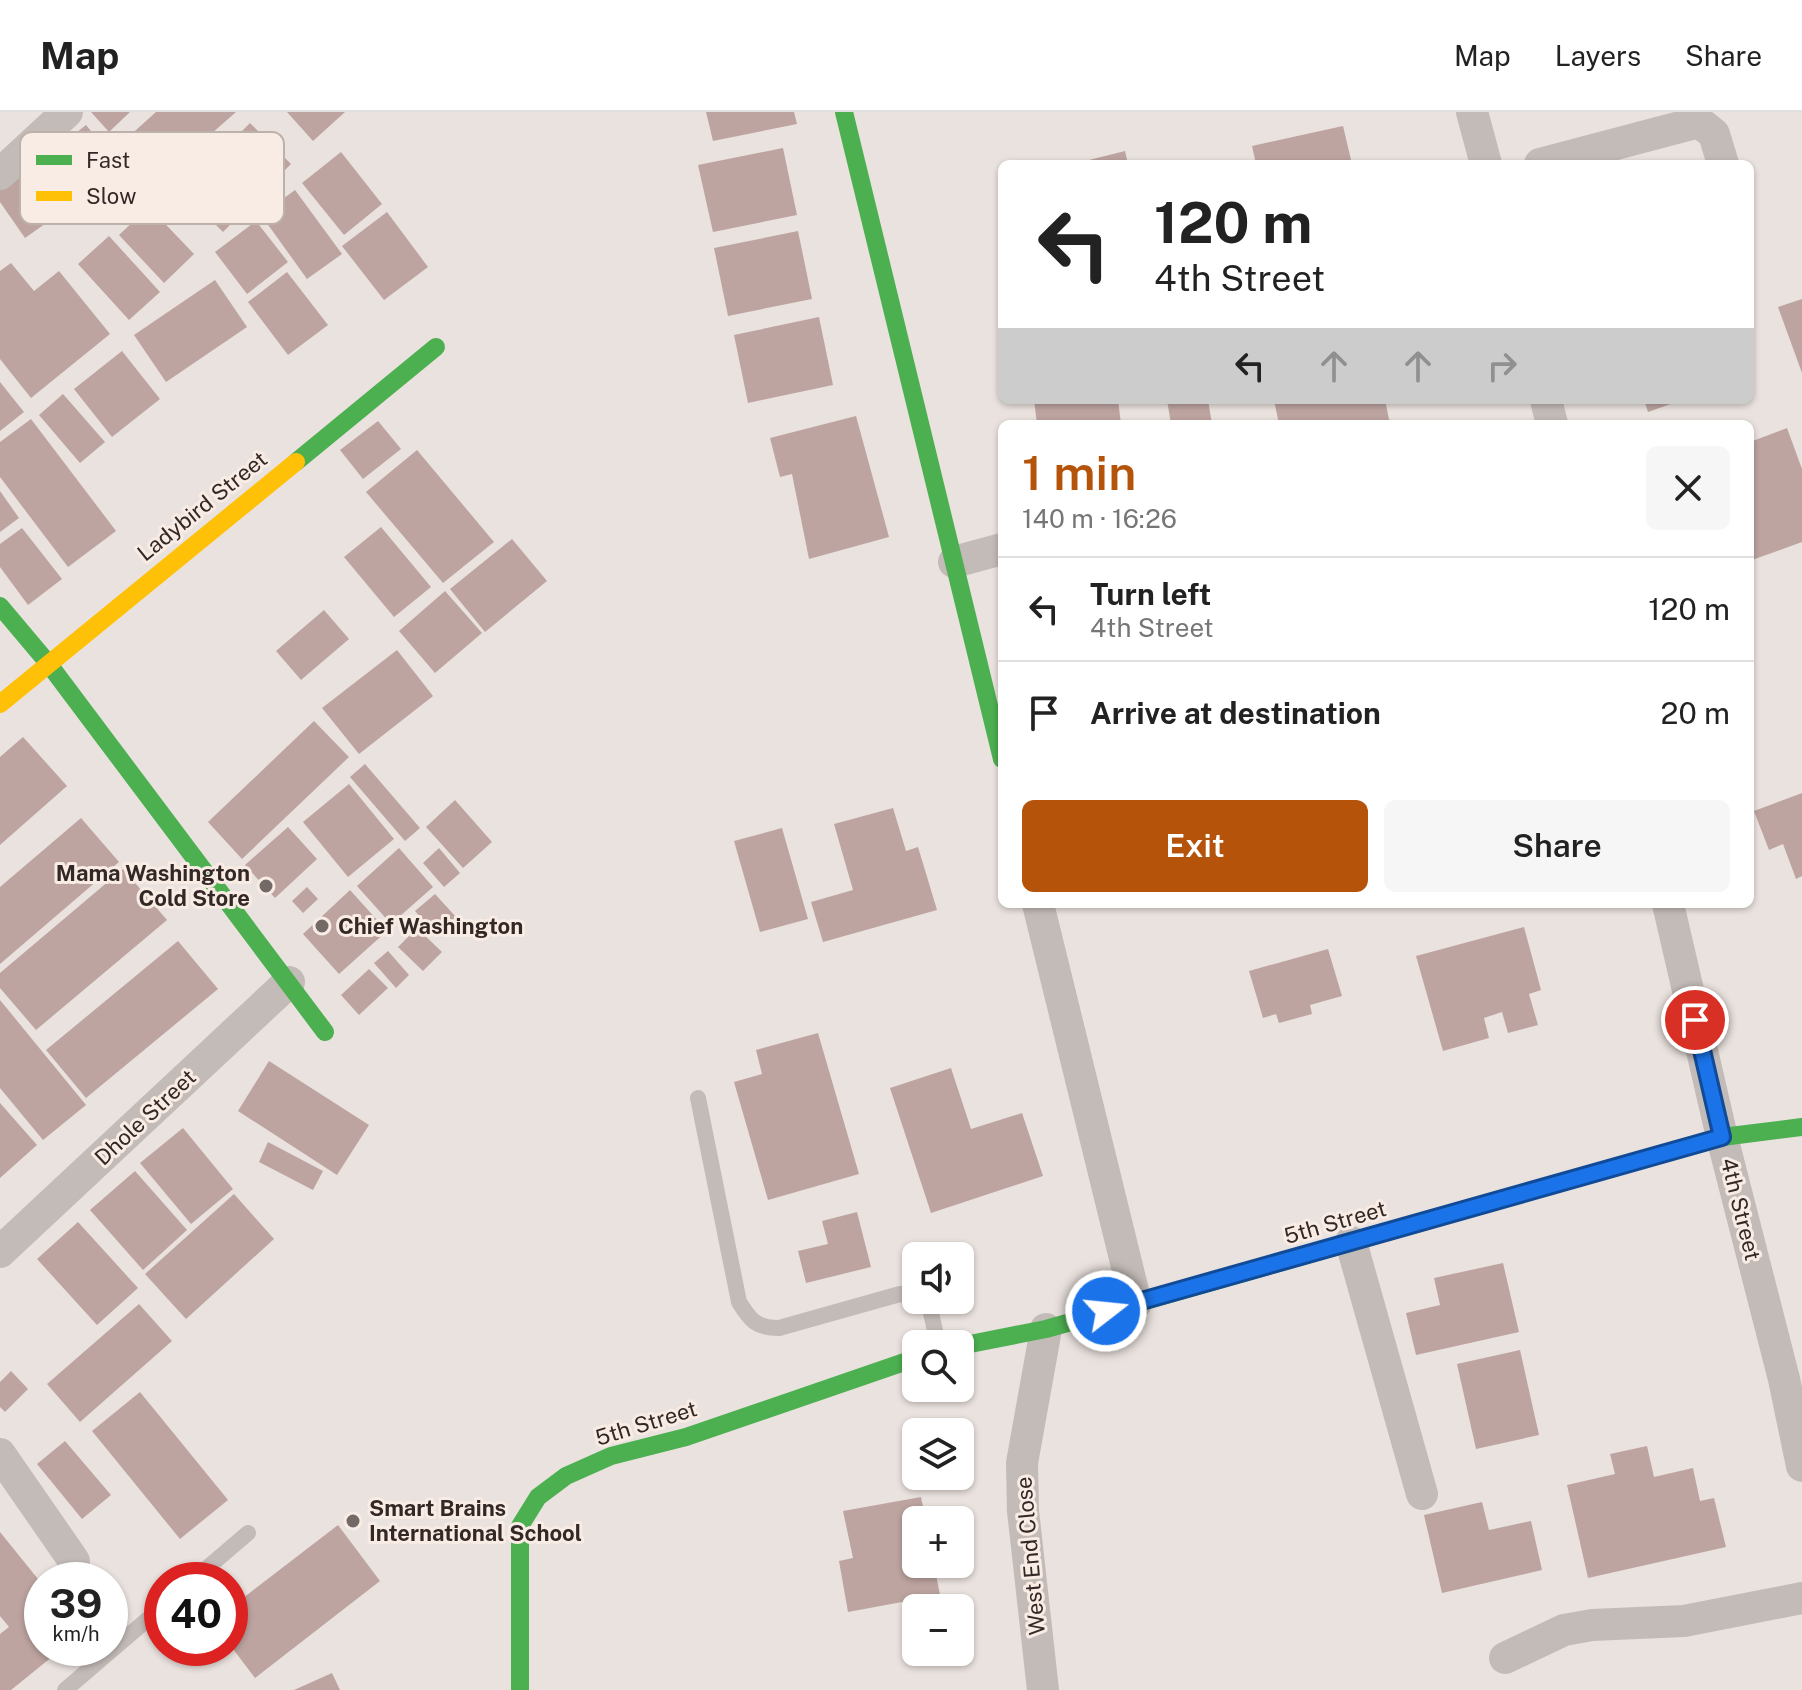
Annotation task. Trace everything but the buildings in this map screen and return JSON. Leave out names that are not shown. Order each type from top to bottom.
[{"type":"street","points":[[45,132],[67,112]]},
{"type":"street","points":[[844,112],[998,743]]},
{"type":"street","points":[[1472,112],[1485,160]]},
{"type":"street","points":[[1555,160],[1699,122],[1714,134],[1722,160]]},
{"type":"street","points":[[0,174],[20,155]]},
{"type":"street","name":"Ladybird Street","points":[[0,704],[436,347]]},
{"type":"street","points":[[954,562],[998,550]]},
{"type":"street","points":[[0,606],[48,663],[325,1032]]},
{"type":"street","points":[[1039,908],[1136,1303]]},
{"type":"street","name":"4th Street","points":[[1669,908],[1722,1137],[1793,1378],[1802,1466]]},
{"type":"street","name":"Dhole Street","points":[[0,1252],[289,982]]},
{"type":"street","name":"5th Street","points":[[974,1343],[1046,1329],[1722,1137],[1802,1127]]},
{"type":"street","points":[[1351,1242],[1422,1494]]},
{"type":"street","name":"West End Close","points":[[1043,1690],[1023,1511],[1022,1463],[1046,1329]]},
{"type":"street","name":"5th Street","points":[[520,1690],[520,1526],[538,1497],[566,1476],[611,1456],[686,1437],[902,1363]]},
{"type":"street","points":[[0,1454],[74,1561]]},
{"type":"street","points":[[1505,1658],[1578,1628],[1684,1621],[1802,1598]]},
{"type":"lane","points":[[698,1098],[739,1302],[750,1320],[761,1328],[779,1328],[902,1295]]},
{"type":"lane","points":[[214,1562],[248,1533]]},
{"type":"lane","points":[[65,1690],[144,1622]]},
{"type":"traffic: fast","points":[[844,112],[998,743]]},
{"type":"traffic: fast","points":[[296,462],[436,347]]},
{"type":"traffic: fast","points":[[0,606],[48,663],[325,1032]]},
{"type":"traffic: fast","points":[[974,1343],[1046,1329],[1722,1137],[1802,1127]]},
{"type":"traffic: fast","points":[[520,1690],[520,1526],[538,1497],[566,1476],[611,1456],[686,1437],[902,1363]]},
{"type":"traffic: slow","points":[[0,704],[296,462]]},
{"type":"place","name":"Mama Washington Cold Store","points":[[266,886]]},
{"type":"place","name":"Chief Washington","points":[[322,926]]},
{"type":"place","name":"Smart Brains International School","points":[[353,1521]]},
{"type":"route","points":[[1106,1311],[1722,1137],[1695,1020]]}]
